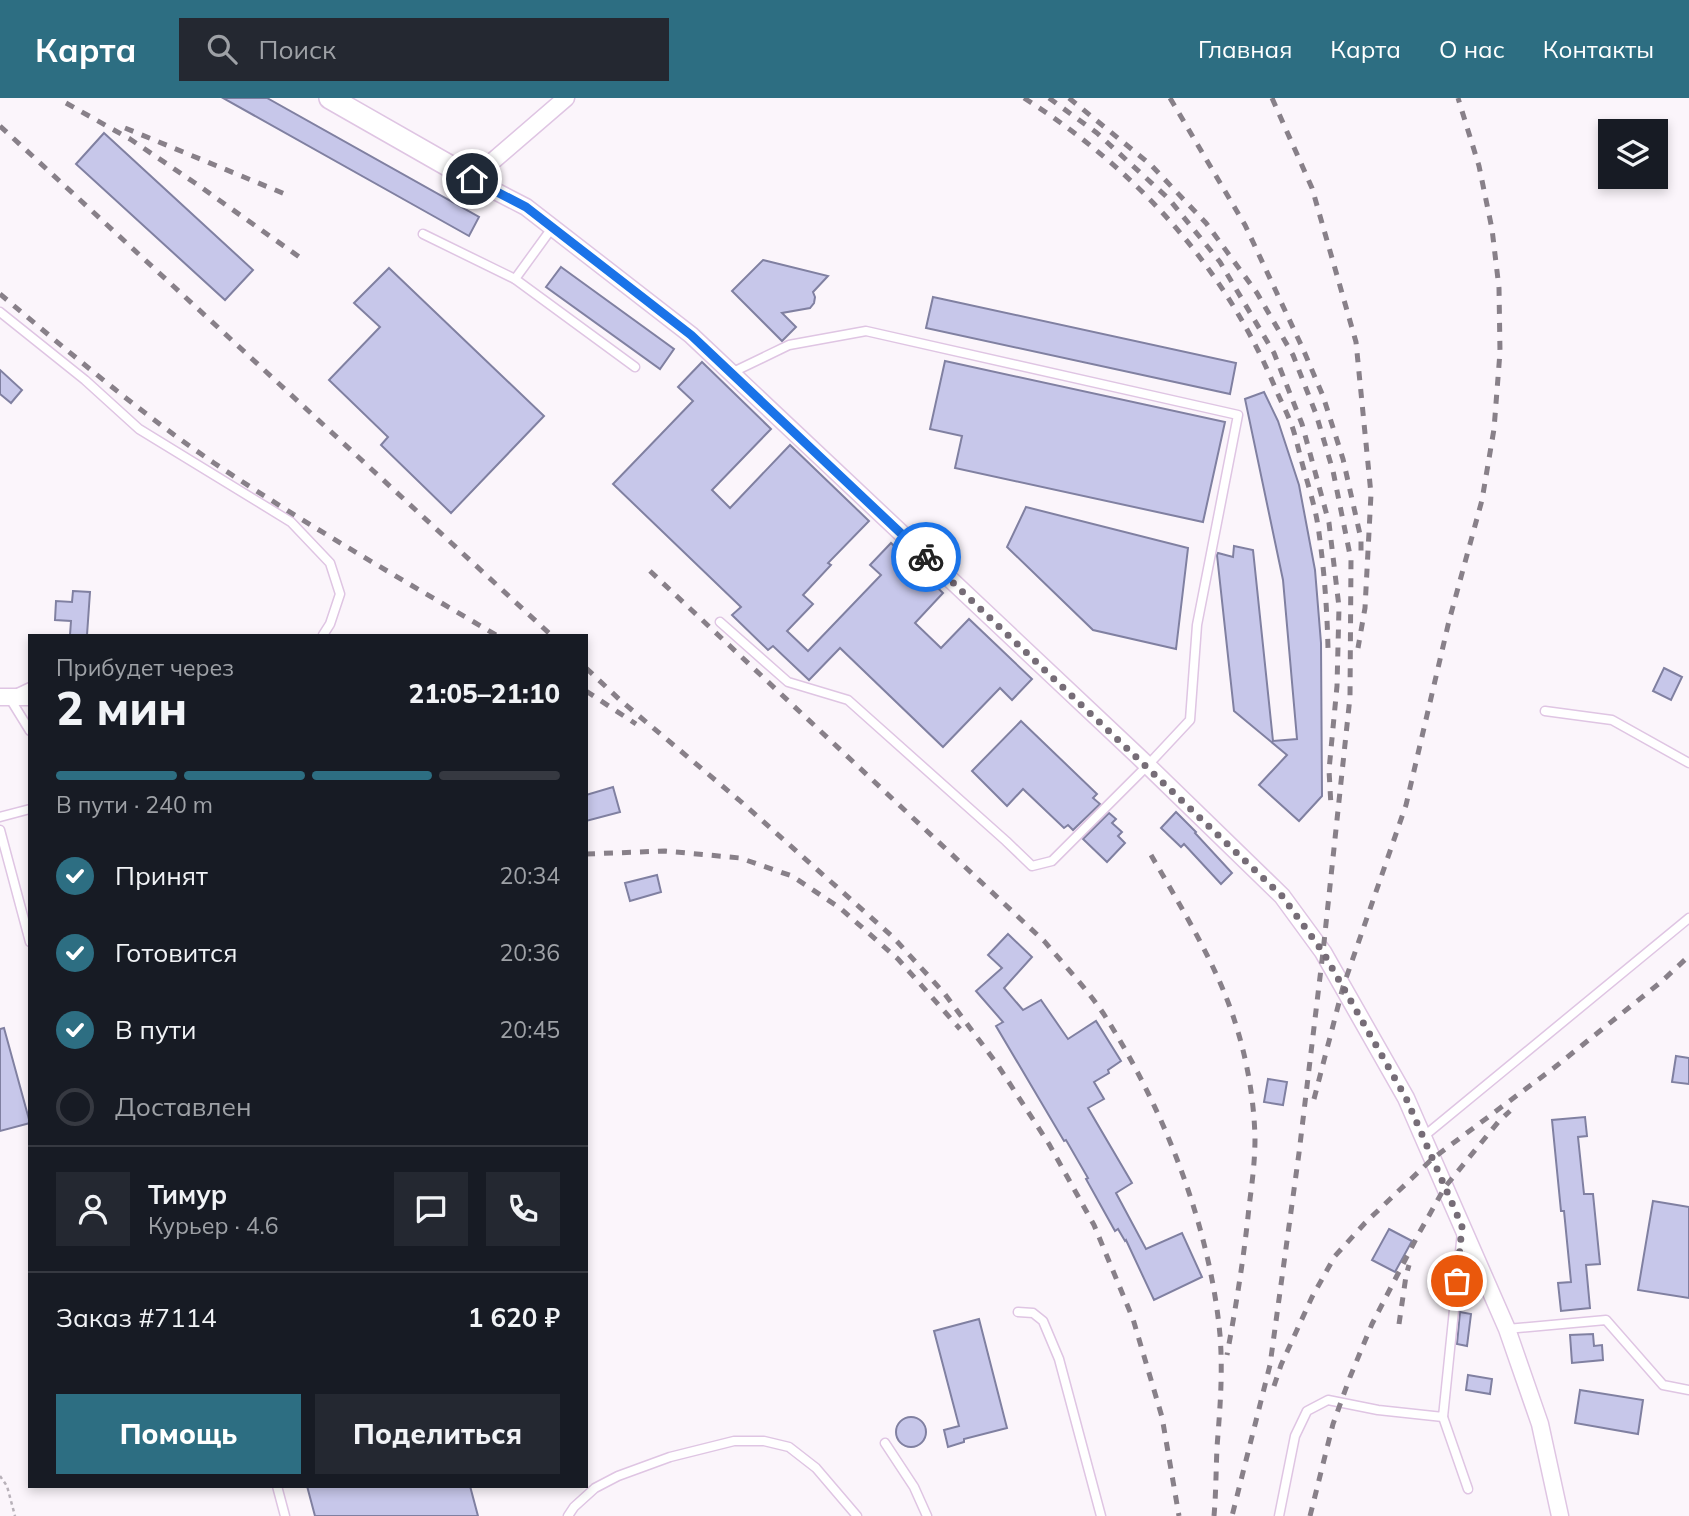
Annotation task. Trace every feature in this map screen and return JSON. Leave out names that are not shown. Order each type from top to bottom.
[{"type":"street","points":[[330,98],[526,207],[691,335],[1282,896],[1323,952],[1406,1098],[1507,1329],[1540,1424],[1560,1516]]},
{"type":"street","points":[[472,179],[566,98]]},
{"type":"street","points":[[5,697],[28,697]]},
{"type":"lane","points":[[515,279],[552,228]]},
{"type":"lane","points":[[423,234],[515,279],[635,367]]},
{"type":"lane","points":[[0,312],[85,380],[139,429],[291,522],[330,563],[340,594],[330,624],[324,634]]},
{"type":"lane","points":[[720,622],[788,682],[848,700],[1032,866],[1052,861],[1190,720],[1197,625],[1238,415],[866,331],[789,345],[731,373]]},
{"type":"lane","points":[[28,688],[5,697],[28,728]]},
{"type":"lane","points":[[1545,711],[1612,720],[1689,763]]},
{"type":"lane","points":[[0,817],[28,810]]},
{"type":"lane","points":[[0,830],[28,935]]},
{"type":"lane","points":[[1423,1137],[1689,918]]},
{"type":"lane","points":[[1462,1226],[1443,1417],[1468,1489]]},
{"type":"lane","points":[[1018,1312],[1033,1313],[1043,1321],[1059,1359],[1101,1516]]},
{"type":"lane","points":[[1507,1329],[1606,1320],[1663,1385],[1689,1390]]},
{"type":"lane","points":[[1279,1516],[1295,1436],[1307,1411],[1328,1400],[1378,1410],[1443,1417]]},
{"type":"lane","points":[[568,1516],[595,1488],[618,1476],[683,1453],[734,1441],[764,1441],[789,1447],[816,1468],[857,1516]]},
{"type":"lane","points":[[885,1443],[914,1487],[927,1516]]},
{"type":"lane","points":[[278,1488],[285,1516]]},
{"type":"path","points":[[0,1476],[7,1486],[15,1516]]},
{"type":"building","points":[[223,98],[267,98],[479,217],[469,236]]},
{"type":"building","points":[[104,133],[253,270],[225,300],[76,164]]},
{"type":"building","points":[[763,260],[828,276],[813,292],[814,303],[810,308],[782,313],[796,327],[782,341],[732,291]]},
{"type":"building","points":[[561,267],[674,349],[660,369],[546,287]]},
{"type":"building","points":[[389,268],[544,416],[451,513],[381,445],[388,437],[329,380],[380,327],[354,303]]},
{"type":"building","points":[[933,297],[1236,363],[1230,394],[926,328]]},
{"type":"building","points":[[945,361],[1225,422],[1203,522],[955,468],[962,436],[930,429]]},
{"type":"building","points":[[702,362],[771,429],[712,490],[730,508],[790,445],[869,521],[828,563],[831,565],[803,595],[813,604],[787,631],[808,651],[881,575],[870,565],[891,543],[943,593],[915,623],[941,648],[969,619],[1032,679],[1012,700],[1000,688],[943,747],[840,648],[809,680],[773,646],[768,650],[732,615],[741,607],[613,484],[693,401],[678,387]]},
{"type":"building","points":[[0,370],[22,390],[11,403],[0,394]]},
{"type":"building","points":[[1264,392],[1278,421],[1299,485],[1315,570],[1321,643],[1322,796],[1299,821],[1259,785],[1287,755],[1234,711],[1217,555],[1218,553],[1233,557],[1234,546],[1253,550],[1273,741],[1297,739],[1283,580],[1245,399]]},
{"type":"building","points":[[1026,507],[1188,548],[1176,649],[1093,630],[1007,547]]},
{"type":"building","points":[[73,591],[90,592],[87,634],[70,634],[71,621],[55,620],[56,601],[72,602]]},
{"type":"building","points":[[1664,668],[1682,677],[1671,700],[1653,691]]},
{"type":"building","points":[[1021,721],[1097,794],[1093,798],[1100,804],[1073,830],[1068,825],[1064,828],[1023,789],[1007,806],[972,771]]},
{"type":"building","points":[[613,787],[620,812],[588,820],[588,794]]},
{"type":"building","points":[[1176,812],[1232,873],[1221,884],[1184,844],[1181,847],[1161,828]]},
{"type":"building","points":[[1109,813],[1116,819],[1112,823],[1122,832],[1118,836],[1125,843],[1107,862],[1083,839]]},
{"type":"building","points":[[657,875],[661,892],[630,901],[625,883]]},
{"type":"building","points":[[1008,934],[1032,957],[1004,988],[1023,1010],[1041,1000],[1068,1039],[1096,1021],[1121,1061],[1108,1070],[1109,1073],[1094,1082],[1104,1099],[1088,1108],[1132,1183],[1116,1193],[1146,1249],[1182,1233],[1202,1277],[1154,1300],[1126,1240],[1118,1229],[1115,1231],[1066,1140],[1064,1141],[996,1026],[1003,1022],[976,991],[1002,968],[988,955]]},
{"type":"building","points":[[4,1028],[28,1124],[0,1131],[0,1029]]},
{"type":"building","points":[[1676,1056],[1689,1058],[1689,1084],[1672,1082]]},
{"type":"building","points":[[1268,1079],[1287,1082],[1283,1105],[1264,1102]]},
{"type":"building","points":[[1585,1117],[1587,1136],[1578,1137],[1584,1194],[1593,1194],[1600,1264],[1586,1265],[1590,1308],[1561,1311],[1558,1283],[1571,1282],[1552,1120]]},
{"type":"building","points":[[1653,1201],[1689,1207],[1689,1298],[1638,1290]]},
{"type":"building","points":[[1389,1229],[1412,1241],[1395,1272],[1372,1260]]},
{"type":"building","points":[[1460,1312],[1471,1314],[1467,1346],[1457,1344]]},
{"type":"building","points":[[979,1319],[1007,1428],[964,1439],[964,1442],[948,1447],[944,1430],[959,1426],[934,1331]]},
{"type":"building","points":[[1593,1334],[1594,1346],[1602,1345],[1603,1360],[1572,1363],[1570,1335]]},
{"type":"building","points":[[1468,1375],[1492,1379],[1490,1394],[1466,1390]]},
{"type":"building","points":[[1580,1390],[1643,1400],[1638,1434],[1575,1423]]},
{"type":"building","points":[[911,1417],[922,1421],[926,1432],[922,1443],[911,1447],[900,1443],[896,1432],[900,1421]]},
{"type":"building","points":[[308,1488],[471,1488],[478,1516],[315,1516]]},
{"type":"railway","points":[[1024,98],[1102,155],[1171,222],[1229,299],[1253,341],[1291,423],[1314,505],[1324,572],[1328,648]]},
{"type":"railway","points":[[1049,98],[1097,133],[1169,199],[1220,262],[1274,353],[1302,424],[1329,523],[1339,607],[1337,686],[1329,770],[1331,806]]},
{"type":"railway","points":[[1069,98],[1151,165],[1206,223],[1257,293],[1293,355],[1316,414],[1333,471],[1351,560],[1350,697],[1299,1153],[1270,1365],[1232,1516]]},
{"type":"railway","points":[[1170,98],[1245,225],[1323,396],[1343,459],[1361,539],[1361,552]]},
{"type":"railway","points":[[1272,98],[1312,188],[1356,342],[1371,494],[1365,608],[1358,648]]},
{"type":"railway","points":[[1314,1099],[1343,987],[1406,805],[1449,621],[1482,500],[1494,429],[1500,352],[1499,288],[1492,229],[1479,166],[1458,98]]},
{"type":"railway","points":[[66,103],[130,139],[305,261]]},
{"type":"railway","points":[[0,126],[550,634]]},
{"type":"railway","points":[[125,128],[285,194]]},
{"type":"railway","points":[[0,294],[78,360],[214,463],[318,529],[494,634]]},
{"type":"railway","points":[[650,571],[1045,942],[1105,1016],[1165,1129],[1195,1211],[1206,1252],[1215,1294],[1221,1363],[1214,1516]]},
{"type":"railway","points":[[588,670],[893,937],[944,993],[997,1064],[1049,1144],[1094,1225],[1133,1319],[1162,1417],[1179,1516]]},
{"type":"railway","points":[[588,692],[636,724]]},
{"type":"railway","points":[[588,854],[665,851],[740,858],[792,876],[840,908],[898,959],[960,1029]]},
{"type":"railway","points":[[1151,855],[1198,937],[1218,979],[1239,1036],[1251,1094],[1255,1138],[1253,1172],[1227,1355]]},
{"type":"railway","points":[[1274,1386],[1312,1297],[1335,1256],[1365,1223],[1432,1159],[1555,1067],[1661,982],[1689,956]]},
{"type":"railway","points":[[1310,1516],[1333,1424],[1372,1324],[1445,1187],[1510,1111]]},
{"type":"railway","points":[[1399,1324],[1409,1265]]},
{"type":"way so far","points":[[926,557],[1282,896],[1323,952],[1406,1098],[1462,1226],[1457,1281]]},
{"type":"route","points":[[472,179],[526,207],[691,335],[926,557]]}]
